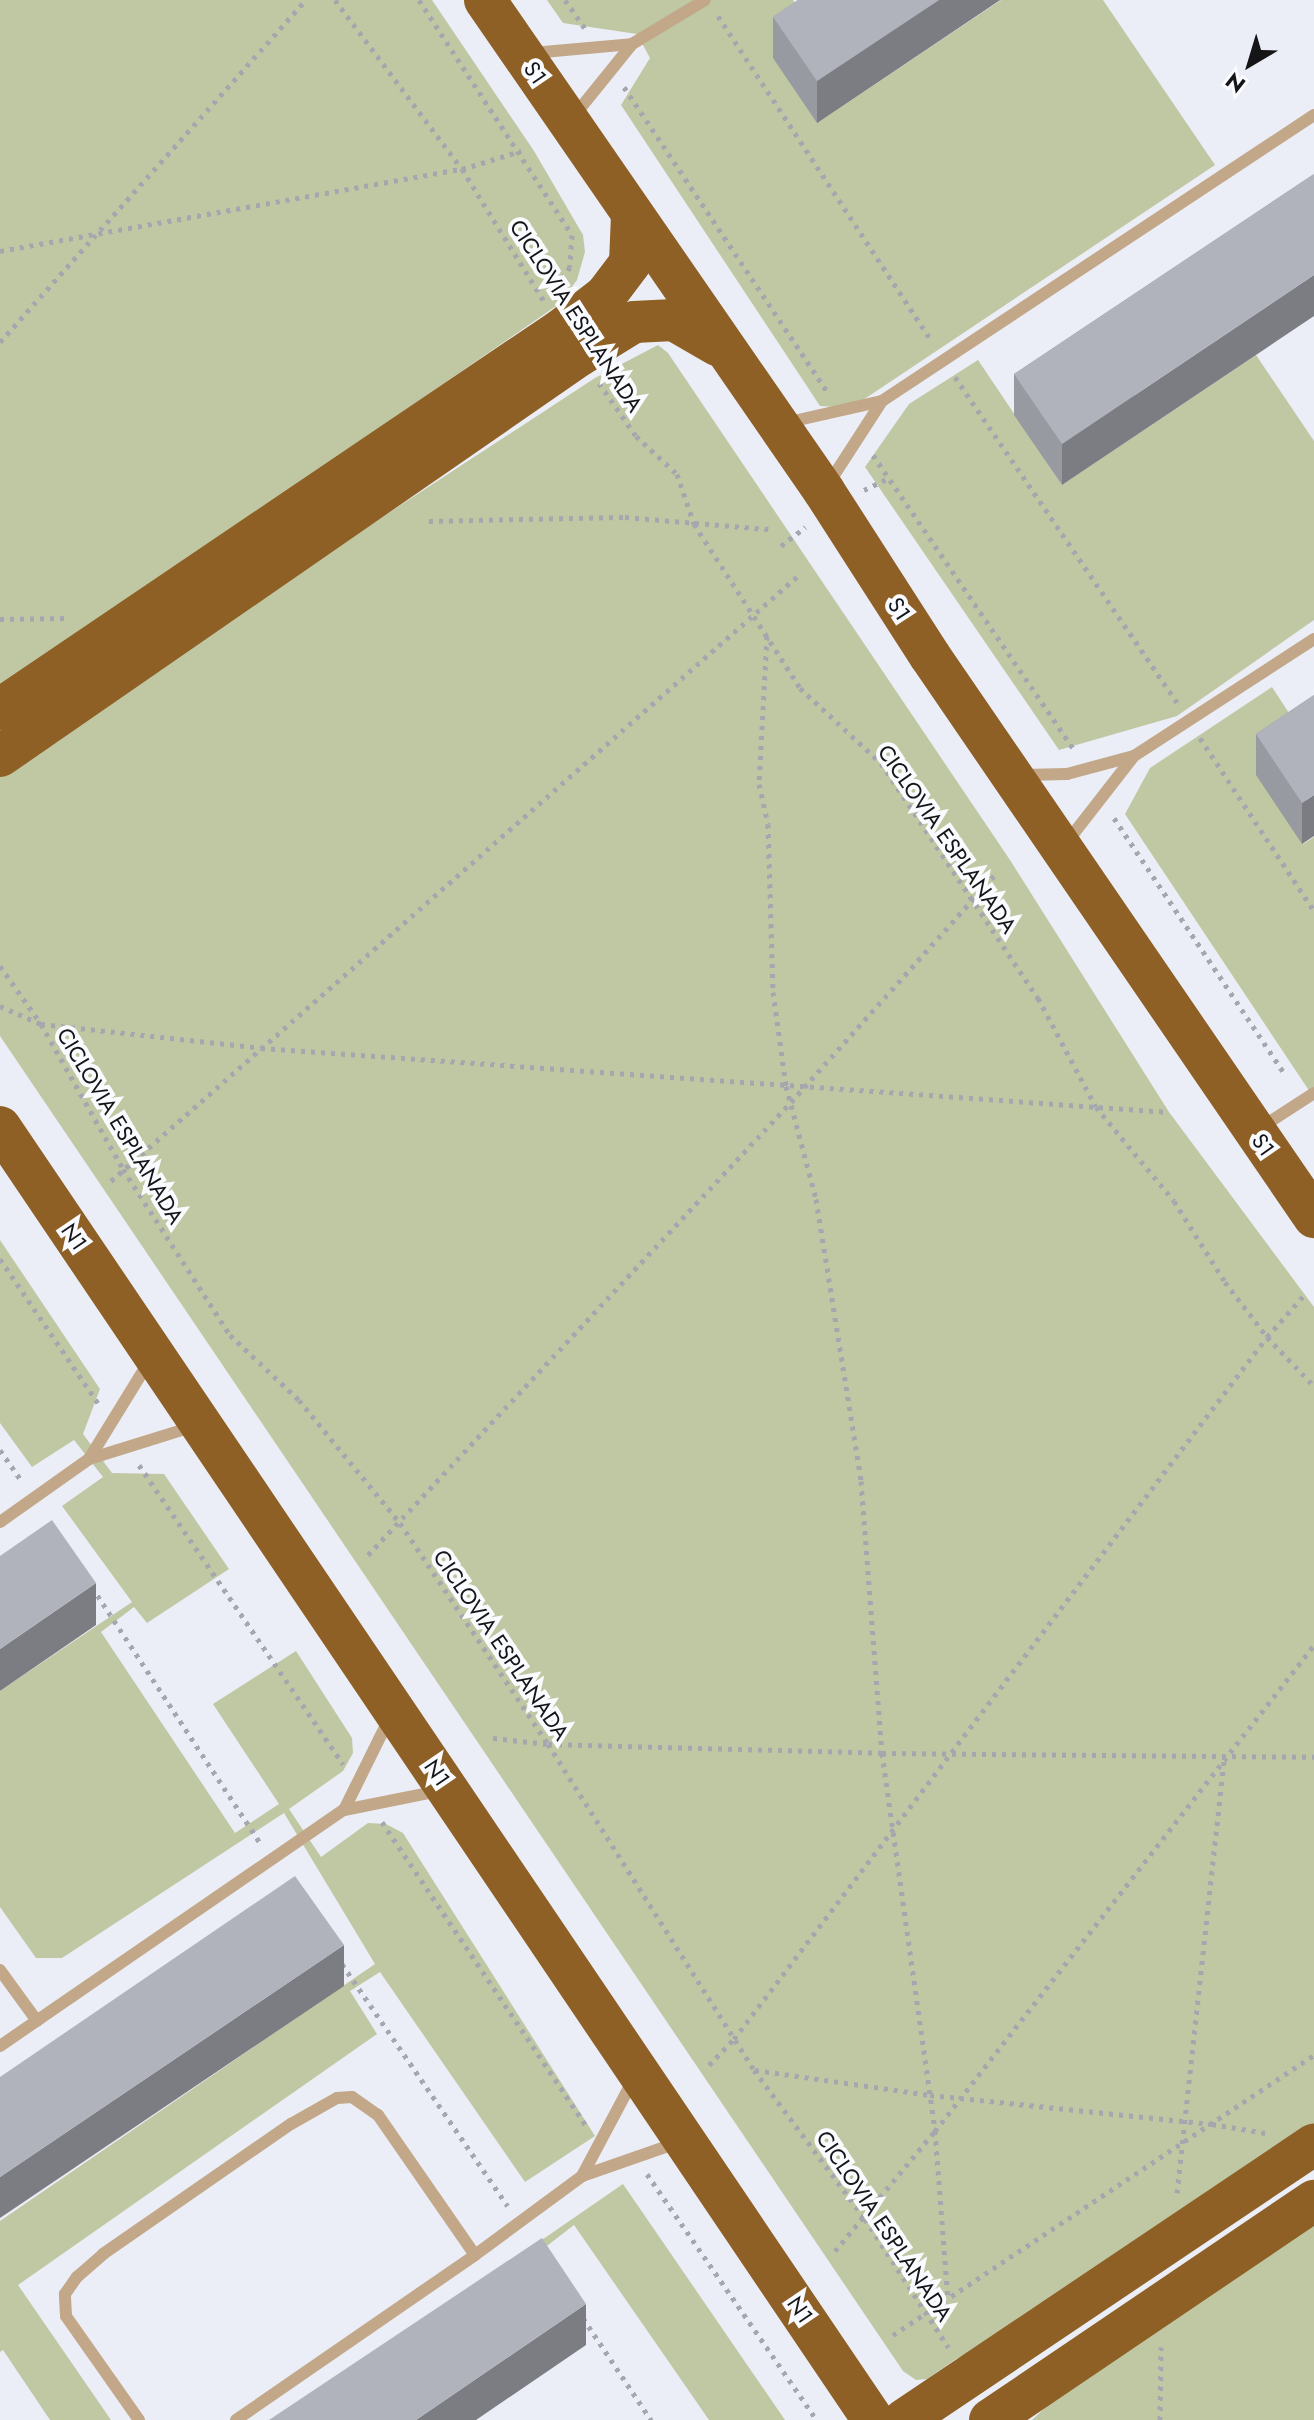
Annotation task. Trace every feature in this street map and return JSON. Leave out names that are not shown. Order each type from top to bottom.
[{"type":"highway","name":"S1","points":[[485,0],[721,347],[824,491],[1011,776],[1314,1217]]},
{"type":"highway","points":[[0,756],[571,342],[630,263],[632,216]]},
{"type":"highway","points":[[0,709],[571,342],[634,322],[674,320],[721,347]]},
{"type":"highway","name":"N1","points":[[0,1127],[873,2420]]},
{"type":"highway","points":[[904,2420],[1314,2144]]},
{"type":"highway","points":[[990,2420],[1314,2201]]},
{"type":"lane","points":[[569,123],[632,44],[705,0]]},
{"type":"lane","points":[[522,54],[632,44]]},
{"type":"lane","points":[[776,425],[882,401],[1314,115]]},
{"type":"lane","points":[[824,491],[882,401]]},
{"type":"lane","points":[[1011,776],[1067,774],[1134,756],[1314,639]]},
{"type":"lane","points":[[1062,849],[1134,756]]},
{"type":"lane","points":[[1254,1132],[1314,1093]]},
{"type":"lane","points":[[89,1459],[153,1355]]},
{"type":"lane","points":[[0,1522],[89,1459],[200,1424]]},
{"type":"lane","points":[[344,1810],[393,1709]]},
{"type":"lane","points":[[0,2046],[344,1810],[448,1789]]},
{"type":"lane","points":[[0,1970],[37,2021]]},
{"type":"lane","points":[[582,2176],[638,2071]]},
{"type":"lane","points":[[139,2420],[66,2316],[65,2294],[77,2277],[103,2254],[291,2124],[337,2098],[352,2097],[378,2115],[475,2255]]},
{"type":"lane","points":[[236,2420],[475,2255],[582,2176],[685,2141]]},
{"type":"path","points":[[0,342],[306,0]]},
{"type":"path","name":"CICLOVIA ESPLANADA","points":[[335,0],[462,169],[571,342],[636,436],[677,474],[694,524],[800,688],[881,763],[1038,998],[1096,1107],[1174,1201],[1225,1282],[1267,1337],[1314,1386]]},
{"type":"path","points":[[419,0],[521,151],[572,235],[570,267],[560,282]]},
{"type":"path","points":[[565,0],[597,48]]},
{"type":"path","points":[[716,13],[944,360],[1314,911]]},
{"type":"path","points":[[611,67],[840,411]]},
{"type":"path","points":[[0,251],[462,169],[521,151]]},
{"type":"path","points":[[860,436],[1088,770]]},
{"type":"path","points":[[429,521],[625,517],[769,529]]},
{"type":"path","points":[[111,1181],[800,574]]},
{"type":"path","points":[[0,619],[77,618]]},
{"type":"path","points":[[767,635],[759,784],[768,824],[773,992],[786,1086],[816,1199],[861,1481],[882,1753],[935,2131],[948,2301]]},
{"type":"path","points":[[1101,799],[1285,1074]]},
{"type":"path","points":[[368,1555],[791,1102],[998,871]]},
{"type":"path","name":"CICLOVIA ESPLANADA","points":[[0,966],[41,1024],[123,1169],[230,1335],[299,1400],[400,1523],[548,1744],[754,2070],[865,2219],[925,2316],[956,2359]]},
{"type":"path","points":[[0,1006],[41,1024],[261,1048],[1169,1112]]},
{"type":"path","points":[[0,1259],[111,1422]]},
{"type":"path","points":[[709,2065],[734,2039],[1267,1337],[1305,1294]]},
{"type":"path","points":[[127,1447],[357,1784]]},
{"type":"path","points":[[0,1450],[33,1498]]},
{"type":"path","points":[[84,1576],[271,1860]]},
{"type":"path","points":[[835,2251],[865,2219],[935,2131],[1314,1645]]},
{"type":"path","points":[[493,1738],[548,1744],[882,1753],[1314,1757]]},
{"type":"path","points":[[1175,2206],[1224,1758]]},
{"type":"path","points":[[370,1805],[598,2145]]},
{"type":"path","points":[[333,1951],[519,2222]]},
{"type":"path","points":[[893,2335],[1314,2055]]},
{"type":"path","points":[[754,2070],[930,2095],[1212,2124],[1268,2134]]},
{"type":"path","points":[[636,2157],[817,2420]]},
{"type":"path","points":[[581,2314],[651,2420]]},
{"type":"path","points":[[1160,2420],[1161,2342]]},
{"type":"green space","points":[[0,0],[432,0],[534,151],[583,235],[585,252],[577,280],[559,304],[0,690]]},
{"type":"green space","points":[[547,0],[793,0],[813,32],[817,123],[1001,0],[1103,0],[1215,165],[851,408],[820,406],[621,105],[650,58],[637,34],[563,23]]},
{"type":"green space","points":[[658,345],[668,353],[1010,860],[1169,1112],[1314,1307],[1314,2127],[1020,2328],[956,2359],[927,2379],[916,2380],[903,2371],[0,1036],[0,767],[595,378]]},
{"type":"green space","points":[[1256,355],[1314,441],[1314,620],[1177,716],[1059,750],[865,467],[909,404],[978,360],[1062,485]]},
{"type":"green space","points":[[1272,687],[1308,742],[1303,844],[1314,837],[1314,1098],[1125,814],[1150,768]]},
{"type":"green space","points":[[0,1240],[100,1389],[83,1434],[112,1473],[164,1474],[229,1569],[147,1623],[134,1607],[101,1632],[235,1833],[279,1804],[213,1704],[296,1651],[352,1738],[353,1753],[343,1771],[289,1809],[321,1857],[368,1823],[386,1824],[403,1833],[595,2136],[525,2182],[380,1972],[350,1991],[377,2034],[18,2285],[111,2420],[50,2420],[3,2350],[0,2352],[0,2221],[375,1964],[284,1813],[62,1958],[36,1958],[0,1907],[0,1691],[132,1602],[62,1506],[103,1477],[74,1440],[32,1467],[0,1423]]},
{"type":"green space","points":[[623,2184],[785,2420],[709,2420],[574,2225],[530,2259],[280,2420]]},
{"type":"green space","points":[[1314,2222],[1314,2420],[1032,2420],[1064,2390]]},
{"type":"building","points":[[798,0],[939,0],[817,81],[773,17]]},
{"type":"building","points":[[1314,174],[1314,275],[1062,444],[1014,374]]},
{"type":"building","points":[[1314,695],[1314,795],[1302,803],[1256,734]]},
{"type":"building","points":[[52,1520],[96,1583],[0,1649],[0,1556]]},
{"type":"building","points":[[295,1876],[344,1945],[0,2177],[0,2077]]},
{"type":"building","points":[[542,2238],[586,2304],[416,2420],[269,2420]]}]
